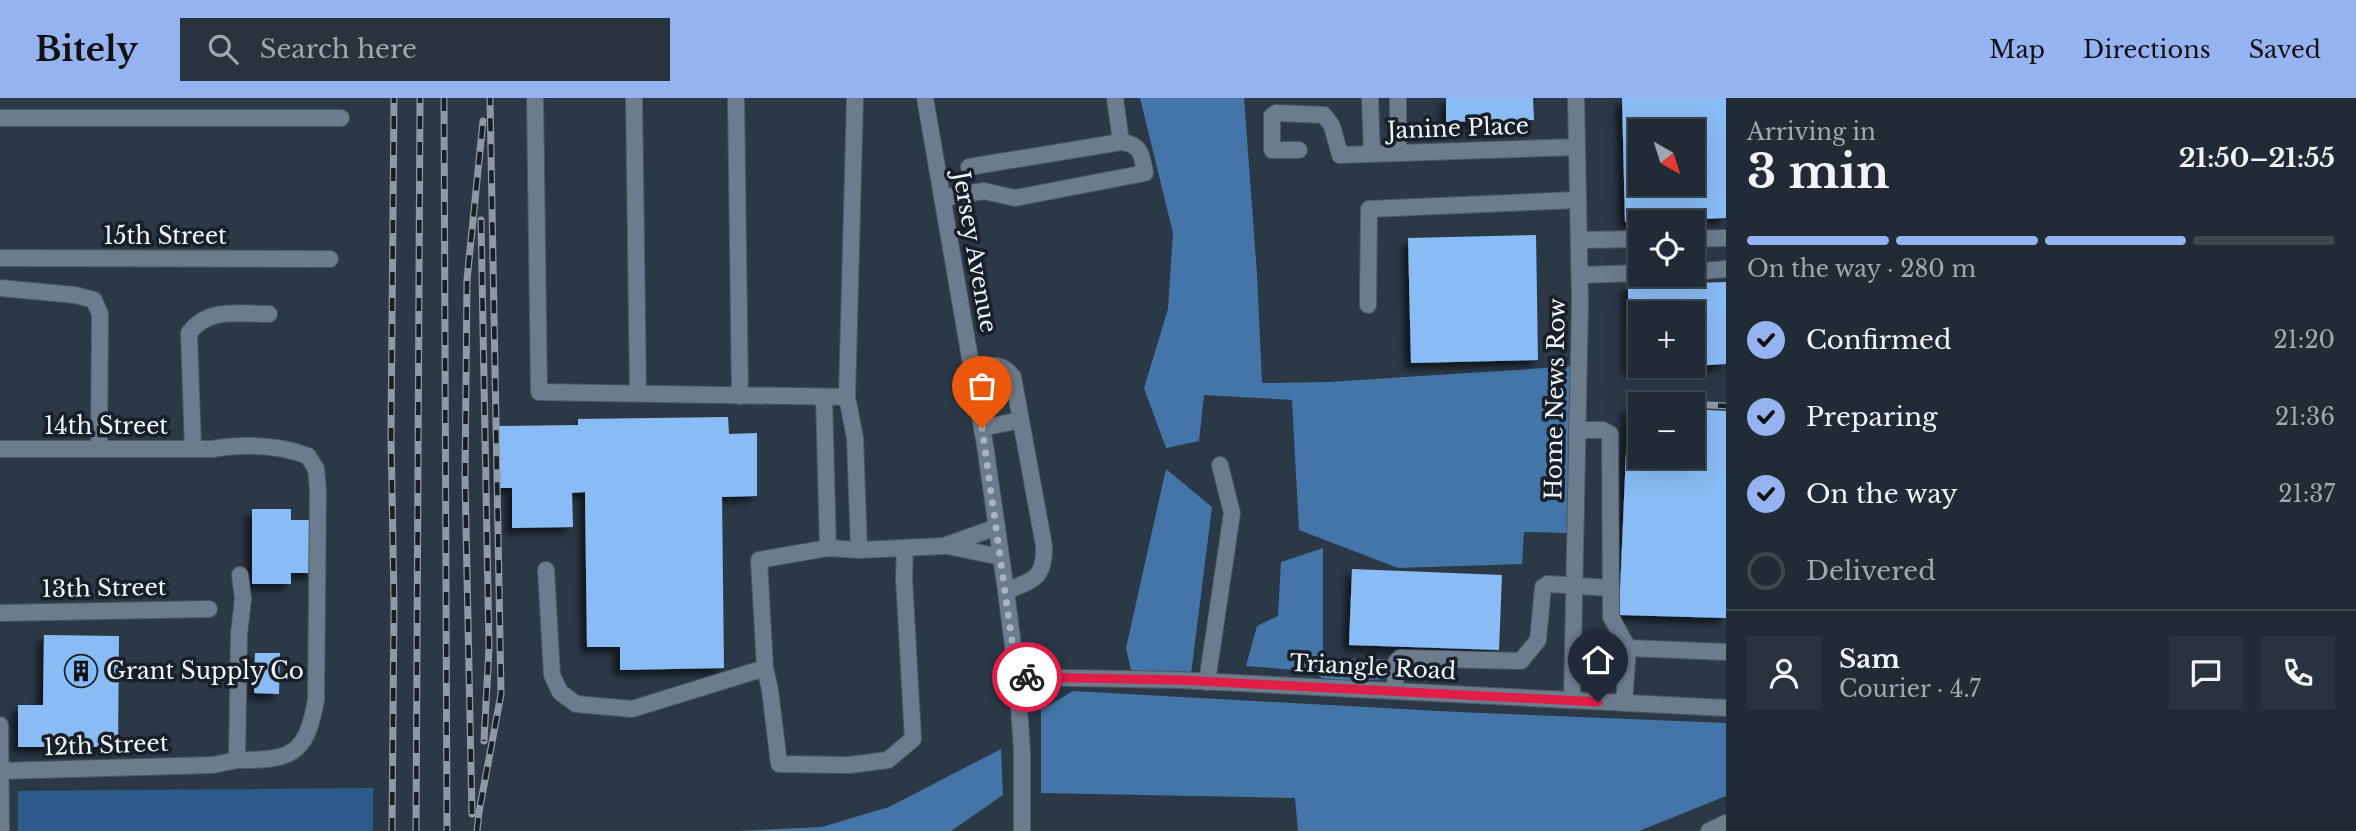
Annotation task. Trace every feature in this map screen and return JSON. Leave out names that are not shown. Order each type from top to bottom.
[{"type":"street","points":[[535,98],[539,391],[847,397]]},
{"type":"street","points":[[634,98],[638,393]]},
{"type":"street","points":[[736,98],[740,396]]},
{"type":"street","points":[[855,98],[847,397],[855,438],[859,550]]},
{"type":"street","name":"Jersey Avenue","points":[[925,98],[982,428],[1006,592],[1017,677],[1022,751],[1022,831]]},
{"type":"street","points":[[1115,98],[1121,142]]},
{"type":"street","points":[[1370,98],[1372,154]]},
{"type":"street","points":[[1398,98],[1398,153]]},
{"type":"street","name":"Home News Row","points":[[1572,700],[1580,275],[1576,98]]},
{"type":"street","name":"Janine Place","points":[[1299,150],[1272,150],[1272,116],[1276,113],[1324,115],[1332,126],[1340,155],[1577,147]]},
{"type":"street","points":[[0,118],[341,118]]},
{"type":"street","points":[[942,198],[984,191],[1015,198],[1145,173],[1140,149],[1121,142],[969,167]]},
{"type":"street","points":[[1368,305],[1369,209],[1578,200]]},
{"type":"street","points":[[1579,240],[1628,239]]},
{"type":"street","points":[[1705,239],[1726,239]]},
{"type":"street","name":"15th Street","points":[[0,258],[330,260]]},
{"type":"street","points":[[1705,271],[1726,269]]},
{"type":"street","points":[[1580,275],[1628,273]]},
{"type":"street","points":[[0,288],[75,295],[94,300],[100,314],[99,448]]},
{"type":"street","points":[[193,449],[189,333],[198,321],[216,314],[269,314]]},
{"type":"street","points":[[971,367],[998,365],[1006,368],[1013,377],[1044,546],[1045,564],[1038,576],[1006,592]]},
{"type":"street","points":[[824,397],[828,548]]},
{"type":"street","points":[[982,428],[1021,420]]},
{"type":"street","points":[[1577,430],[1603,430],[1610,434],[1611,617],[1628,648],[1624,703]]},
{"type":"street","name":"14th Street","points":[[0,449],[212,449],[237,445],[291,449],[308,456],[316,469],[317,480],[316,700],[312,725],[301,744],[286,757],[237,760]]},
{"type":"street","points":[[1208,682],[1232,513],[1220,465]]},
{"type":"street","points":[[944,546],[997,527]]},
{"type":"street","points":[[905,548],[904,578],[913,739],[888,760],[849,765],[779,764],[765,668],[759,560],[828,548],[859,550],[944,546],[1001,557]]},
{"type":"street","points":[[547,570],[552,675],[560,692],[576,704],[632,709],[765,668]]},
{"type":"street","points":[[237,760],[239,634],[243,599],[240,575]]},
{"type":"street","points":[[1395,691],[1396,662],[1400,658],[1521,661],[1538,640],[1543,587],[1548,584],[1611,587]]},
{"type":"street","name":"13th Street","points":[[0,613],[209,609]]},
{"type":"street","points":[[1628,648],[1726,652]]},
{"type":"street","name":"Triangle Road","points":[[1017,677],[1208,682],[1726,708]]},
{"type":"street","points":[[0,725],[1,831]]},
{"type":"street","name":"12th Street","points":[[1,771],[213,765],[237,760]]},
{"type":"street","points":[[1709,831],[1726,823]]},
{"type":"shaded area","points":[[1140,98],[1244,98],[1262,383],[1328,382],[1575,366],[1571,533],[1524,532],[1522,564],[1398,568],[1299,530],[1292,400],[1204,395],[1199,441],[1166,448],[1144,388],[1168,309],[1173,233]]},
{"type":"shaded area","points":[[1166,469],[1212,507],[1191,674],[1131,670],[1126,648]]},
{"type":"shaded area","points":[[1323,548],[1323,660],[1385,659],[1387,679],[1331,682],[1308,671],[1246,666],[1257,626],[1278,616],[1281,562]]},
{"type":"shaded area","points":[[1073,691],[1457,712],[1726,723],[1726,796],[1639,831],[1298,831],[1295,798],[1041,793],[1041,710]]},
{"type":"shaded area","points":[[1001,749],[1003,795],[951,831],[736,831],[822,827],[889,807]]},
{"type":"shaded area","points":[[373,788],[373,831],[18,831],[18,791]]},
{"type":"building","points":[[1446,98],[1533,98],[1534,120],[1446,122]]},
{"type":"building","points":[[1622,98],[1726,98],[1726,218],[1705,219],[1705,210],[1628,210],[1628,222],[1625,222]]},
{"type":"building","points":[[1536,235],[1538,360],[1411,363],[1408,238]]},
{"type":"building","points":[[1726,282],[1726,364],[1705,365],[1705,301],[1628,301],[1628,287],[1705,287],[1705,283]]},
{"type":"building","points":[[1628,406],[1628,469],[1705,469],[1705,410],[1726,411],[1726,618],[1619,615]]},
{"type":"building","points":[[728,417],[729,434],[757,433],[757,496],[722,497],[724,668],[620,670],[620,647],[587,647],[585,492],[572,493],[573,527],[512,528],[512,488],[500,488],[499,426],[578,425],[578,419]]},
{"type":"building","points":[[252,509],[291,509],[291,520],[313,520],[313,573],[291,573],[291,584],[252,584]]},
{"type":"building","points":[[1352,569],[1502,575],[1499,650],[1349,645]]},
{"type":"building","name":"Grant Supply Co","points":[[44,635],[119,636],[118,747],[18,747],[18,705],[43,705]]},
{"type":"building","points":[[255,653],[280,653],[279,694],[254,693]]},
{"type":"railway","points":[[392,831],[394,98]]},
{"type":"railway","points":[[416,831],[420,98]]},
{"type":"railway","points":[[444,98],[447,831]]},
{"type":"railway","points":[[477,831],[501,694],[490,98]]},
{"type":"railway","points":[[472,814],[465,478],[467,280],[483,121]]},
{"type":"railway","points":[[481,220],[489,648],[484,741]]},
{"type":"railway","points":[[1705,405],[1726,406]]},
{"type":"way so far","points":[[982,428],[1017,677],[1027,677]]},
{"type":"place","name":"Grant Supply Co","points":[[81,671]]},
{"type":"route","points":[[1027,677],[1179,680],[1598,702]]}]
